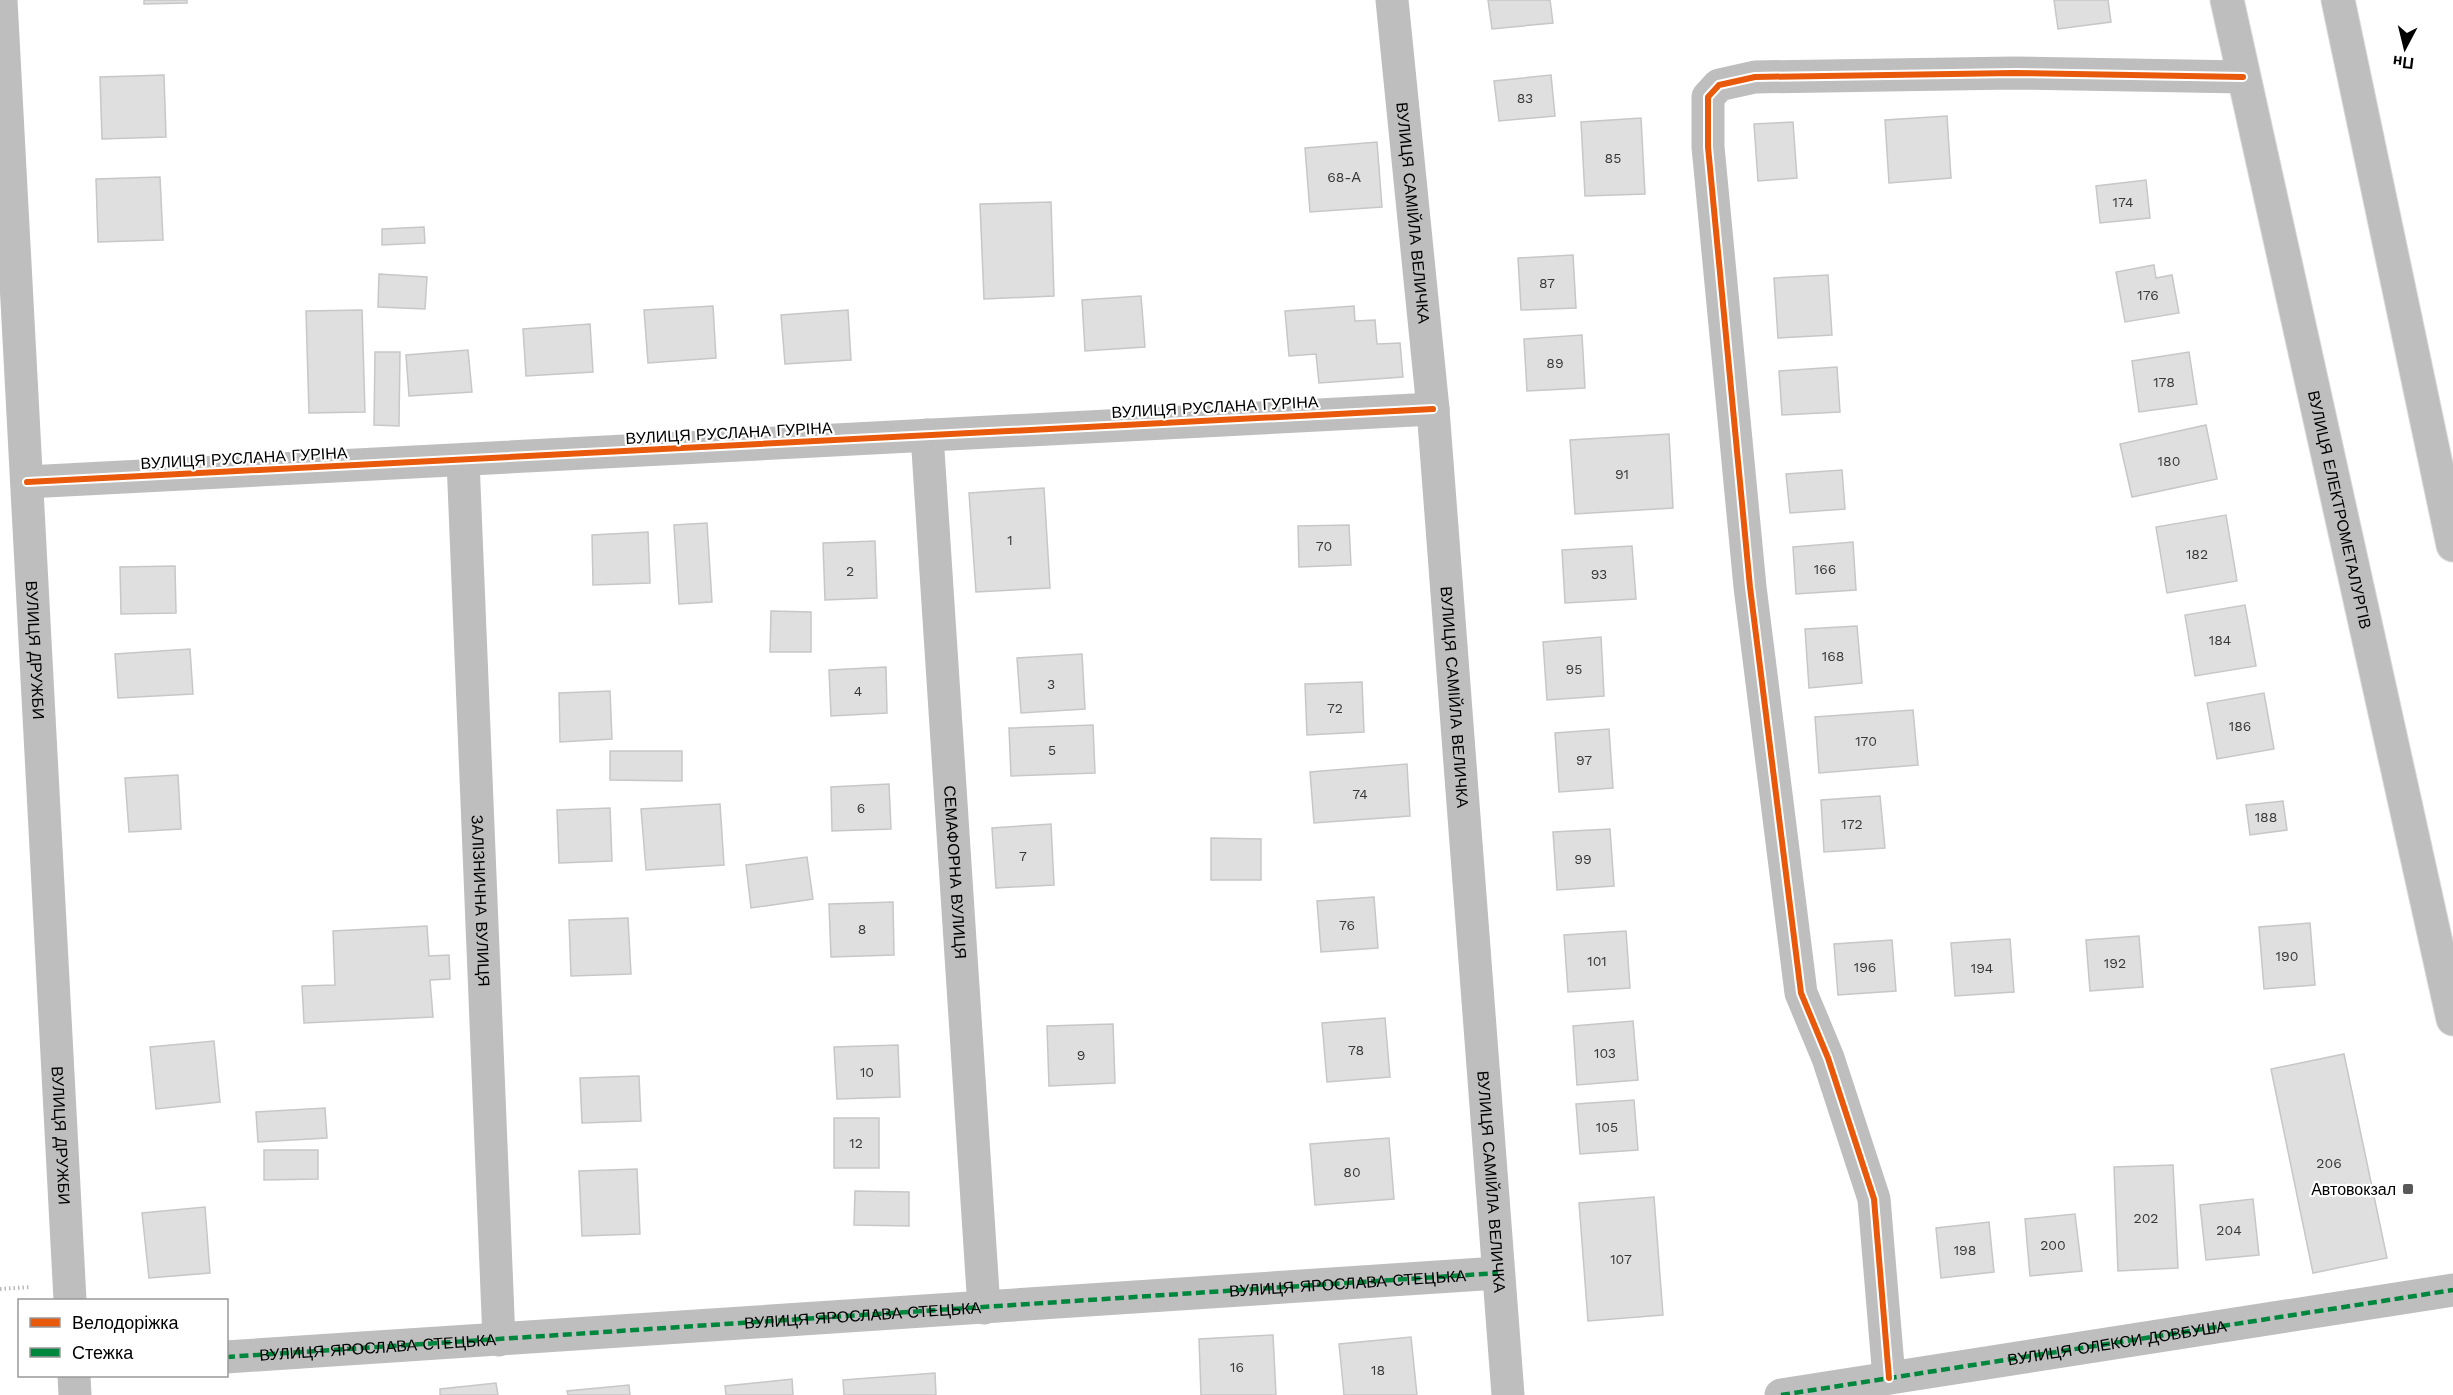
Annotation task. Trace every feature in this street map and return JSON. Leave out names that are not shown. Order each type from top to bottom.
[{"type":"street","name":"ВУЛИЦЯ ДРУЖБИ","points":[[1,0],[70,1299]]},
{"type":"street","name":"ВУЛИЦЯ САМІЙЛА ВЕЛИЧКА","points":[[1392,0],[1433,409],[1508,1395]]},
{"type":"street","name":"ВУЛИЦЯ ЕЛЕКТРОМЕТАЛУРГІВ","points":[[2227,0],[2453,1019]]},
{"type":"street","points":[[2338,0],[2453,545]]},
{"type":"street","points":[[1888,1378],[1874,1199],[1828,1058],[1801,993],[1750,587],[1708,147],[1708,97],[1719,85],[1755,77],[2014,73],[2243,77]]},
{"type":"street","name":"ВУЛИЦЯ РУСЛАНА ГУРІНА","points":[[27,482],[1433,409]]},
{"type":"street","name":"СЕМАФОРНА ВУЛИЦЯ","points":[[927,435],[984,1308]]},
{"type":"street","name":"ЗАЛІЗНИЧНА ВУЛИЦЯ","points":[[463,460],[499,1340]]},
{"type":"street","name":"ВУЛИЦЯ ЯРОСЛАВА СТЕЦЬКА","points":[[228,1358],[1498,1273]]},
{"type":"street","name":"ВУЛИЦЯ ОЛЕКСИ ДОВБУША","points":[[1781,1395],[2453,1290]]},
{"type":"street","points":[[74,1377],[75,1395]]},
{"type":"building","points":[[144,0],[187,0],[187,3],[144,4]]},
{"type":"building","points":[[1488,0],[1550,0],[1553,23],[1492,29]]},
{"type":"building","points":[[2054,0],[2108,0],[2111,22],[2058,29]]},
{"type":"building","points":[[164,75],[166,137],[102,139],[100,77]]},
{"type":"building","points":[[1551,75],[1555,116],[1499,121],[1494,81]]},
{"type":"building","points":[[1947,116],[1951,178],[1889,183],[1885,120]]},
{"type":"building","points":[[1641,118],[1645,194],[1585,196],[1581,122]]},
{"type":"building","points":[[1793,122],[1797,178],[1758,181],[1754,124]]},
{"type":"building","points":[[1377,142],[1382,207],[1310,212],[1305,148]]},
{"type":"building","points":[[160,177],[163,240],[98,242],[96,179]]},
{"type":"building","points":[[2146,180],[2150,218],[2100,223],[2096,186]]},
{"type":"building","points":[[1051,202],[1054,296],[984,299],[980,204]]},
{"type":"building","points":[[424,227],[425,243],[382,245],[382,229]]},
{"type":"building","points":[[1573,255],[1576,308],[1521,310],[1518,258]]},
{"type":"building","points":[[2154,265],[2156,278],[2172,275],[2179,313],[2125,322],[2116,272]]},
{"type":"building","points":[[379,274],[427,277],[425,309],[378,307]]},
{"type":"building","points":[[1828,275],[1832,335],[1778,338],[1774,278]]},
{"type":"building","points":[[1141,296],[1145,347],[1085,351],[1082,300]]},
{"type":"building","points":[[713,306],[716,358],[648,363],[644,310]]},
{"type":"building","points":[[1354,306],[1355,321],[1375,320],[1377,344],[1400,343],[1403,377],[1319,383],[1316,354],[1289,356],[1285,311]]},
{"type":"building","points":[[362,310],[365,412],[309,413],[306,311]]},
{"type":"building","points":[[848,310],[851,360],[785,364],[781,315]]},
{"type":"building","points":[[590,324],[593,372],[526,376],[523,329]]},
{"type":"building","points":[[1582,335],[1585,388],[1527,391],[1524,339]]},
{"type":"building","points":[[468,350],[472,392],[409,396],[406,355]]},
{"type":"building","points":[[375,352],[400,352],[399,426],[374,425]]},
{"type":"building","points":[[2189,352],[2197,404],[2139,412],[2132,361]]},
{"type":"building","points":[[1837,367],[1840,412],[1782,415],[1779,371]]},
{"type":"building","points":[[2206,425],[2217,479],[2132,497],[2120,444]]},
{"type":"building","points":[[1669,434],[1673,508],[1575,514],[1570,440]]},
{"type":"building","points":[[1842,470],[1845,509],[1790,513],[1786,474]]},
{"type":"building","points":[[1044,488],[1050,588],[976,592],[969,493]]},
{"type":"building","points":[[2226,515],[2237,581],[2167,593],[2156,527]]},
{"type":"building","points":[[707,523],[712,602],[679,604],[674,525]]},
{"type":"building","points":[[1349,525],[1351,565],[1299,567],[1298,526]]},
{"type":"building","points":[[648,532],[650,583],[593,585],[592,535]]},
{"type":"building","points":[[875,541],[877,598],[825,600],[823,543]]},
{"type":"building","points":[[1853,542],[1856,590],[1796,594],[1793,547]]},
{"type":"building","points":[[1632,546],[1636,599],[1565,603],[1562,550]]},
{"type":"building","points":[[175,566],[176,613],[121,614],[120,567]]},
{"type":"building","points":[[2245,605],[2256,666],[2195,676],[2185,615]]},
{"type":"building","points":[[771,611],[811,612],[811,652],[770,652]]},
{"type":"building","points":[[1857,626],[1862,683],[1809,688],[1805,629]]},
{"type":"building","points":[[1601,637],[1604,696],[1547,700],[1543,642]]},
{"type":"building","points":[[190,649],[193,694],[118,698],[115,654]]},
{"type":"building","points":[[1082,654],[1085,709],[1021,713],[1017,658]]},
{"type":"building","points":[[886,667],[887,713],[831,716],[829,670]]},
{"type":"building","points":[[1362,682],[1364,732],[1307,735],[1305,684]]},
{"type":"building","points":[[610,691],[612,739],[560,742],[559,693]]},
{"type":"building","points":[[2264,693],[2274,749],[2217,759],[2207,703]]},
{"type":"building","points":[[1913,710],[1918,765],[1819,773],[1815,717]]},
{"type":"building","points":[[1093,725],[1095,773],[1011,776],[1009,728]]},
{"type":"building","points":[[1609,729],[1613,788],[1559,792],[1555,733]]},
{"type":"building","points":[[610,751],[682,751],[682,781],[610,780]]},
{"type":"building","points":[[1407,764],[1410,816],[1314,823],[1310,772]]},
{"type":"building","points":[[178,775],[181,829],[129,832],[125,778]]},
{"type":"building","points":[[889,784],[891,829],[832,831],[831,787]]},
{"type":"building","points":[[1880,796],[1885,848],[1824,852],[1821,800]]},
{"type":"building","points":[[2283,801],[2287,830],[2250,835],[2246,805]]},
{"type":"building","points":[[720,804],[724,865],[646,870],[641,809]]},
{"type":"building","points":[[610,808],[612,861],[559,863],[557,810]]},
{"type":"building","points":[[1051,824],[1054,885],[996,888],[992,828]]},
{"type":"building","points":[[1610,829],[1614,886],[1557,890],[1553,832]]},
{"type":"building","points":[[1211,838],[1261,839],[1261,880],[1211,880]]},
{"type":"building","points":[[807,857],[813,899],[751,908],[746,865]]},
{"type":"building","points":[[1374,897],[1378,948],[1321,952],[1317,901]]},
{"type":"building","points":[[893,902],[894,955],[831,957],[829,904]]},
{"type":"building","points":[[628,918],[631,974],[571,976],[569,920]]},
{"type":"building","points":[[2310,923],[2315,985],[2264,989],[2259,927]]},
{"type":"building","points":[[427,926],[429,956],[449,955],[450,979],[430,980],[433,1017],[304,1023],[302,986],[335,985],[333,931]]},
{"type":"building","points":[[1626,931],[1630,988],[1568,992],[1564,935]]},
{"type":"building","points":[[2139,936],[2143,987],[2090,991],[2086,940]]},
{"type":"building","points":[[2010,939],[2014,992],[1955,996],[1951,943]]},
{"type":"building","points":[[1892,940],[1896,991],[1838,995],[1834,944]]},
{"type":"building","points":[[1385,1018],[1390,1077],[1327,1082],[1322,1023]]},
{"type":"building","points":[[1633,1021],[1638,1080],[1577,1085],[1573,1026]]},
{"type":"building","points":[[1113,1024],[1115,1083],[1049,1086],[1047,1026]]},
{"type":"building","points":[[214,1041],[220,1102],[156,1109],[150,1047]]},
{"type":"building","points":[[898,1045],[900,1097],[837,1099],[834,1047]]},
{"type":"building","points":[[2344,1054],[2387,1258],[2313,1273],[2271,1069]]},
{"type":"building","points":[[639,1076],[641,1121],[582,1123],[580,1078]]},
{"type":"building","points":[[1634,1100],[1638,1150],[1580,1154],[1576,1104]]},
{"type":"building","points":[[325,1108],[327,1138],[258,1142],[256,1112]]},
{"type":"building","points":[[834,1118],[879,1118],[879,1168],[834,1168]]},
{"type":"building","points":[[1389,1138],[1394,1199],[1315,1205],[1310,1144]]},
{"type":"building","points":[[264,1150],[318,1150],[318,1179],[264,1180]]},
{"type":"building","points":[[2173,1165],[2178,1268],[2118,1271],[2114,1167]]},
{"type":"building","points":[[637,1169],[640,1234],[582,1236],[579,1171]]},
{"type":"building","points":[[855,1191],[909,1192],[909,1226],[854,1225]]},
{"type":"building","points":[[1654,1197],[1663,1315],[1588,1321],[1579,1203]]},
{"type":"building","points":[[2253,1199],[2259,1255],[2206,1260],[2200,1205]]},
{"type":"building","points":[[205,1207],[210,1273],[149,1278],[142,1213]]},
{"type":"building","points":[[2075,1214],[2082,1271],[2030,1276],[2025,1219]]},
{"type":"building","points":[[1989,1222],[1994,1272],[1941,1278],[1936,1228]]},
{"type":"building","points":[[1273,1335],[1276,1395],[1201,1395],[1199,1339]]},
{"type":"building","points":[[1411,1337],[1417,1395],[1344,1395],[1339,1344]]},
{"type":"building","points":[[935,1373],[936,1395],[844,1395],[843,1380]]},
{"type":"building","points":[[792,1379],[793,1395],[726,1395],[725,1386]]},
{"type":"building","points":[[496,1383],[498,1395],[440,1395],[440,1389]]},
{"type":"building","points":[[629,1385],[630,1395],[568,1395],[567,1391]]},
{"type":"marked path","points":[[228,1357],[1498,1273]]},
{"type":"marked path","points":[[1781,1395],[2453,1290]]},
{"type":"cycle path","points":[[1889,1378],[1874,1199],[1828,1058],[1801,993],[1750,587],[1708,147],[1708,97],[1719,85],[1755,77],[2014,73],[2243,77]]},
{"type":"cycle path","points":[[27,482],[1433,409]]},
{"type":"place","name":"Автовокзал","points":[[2408,1189]]}]
